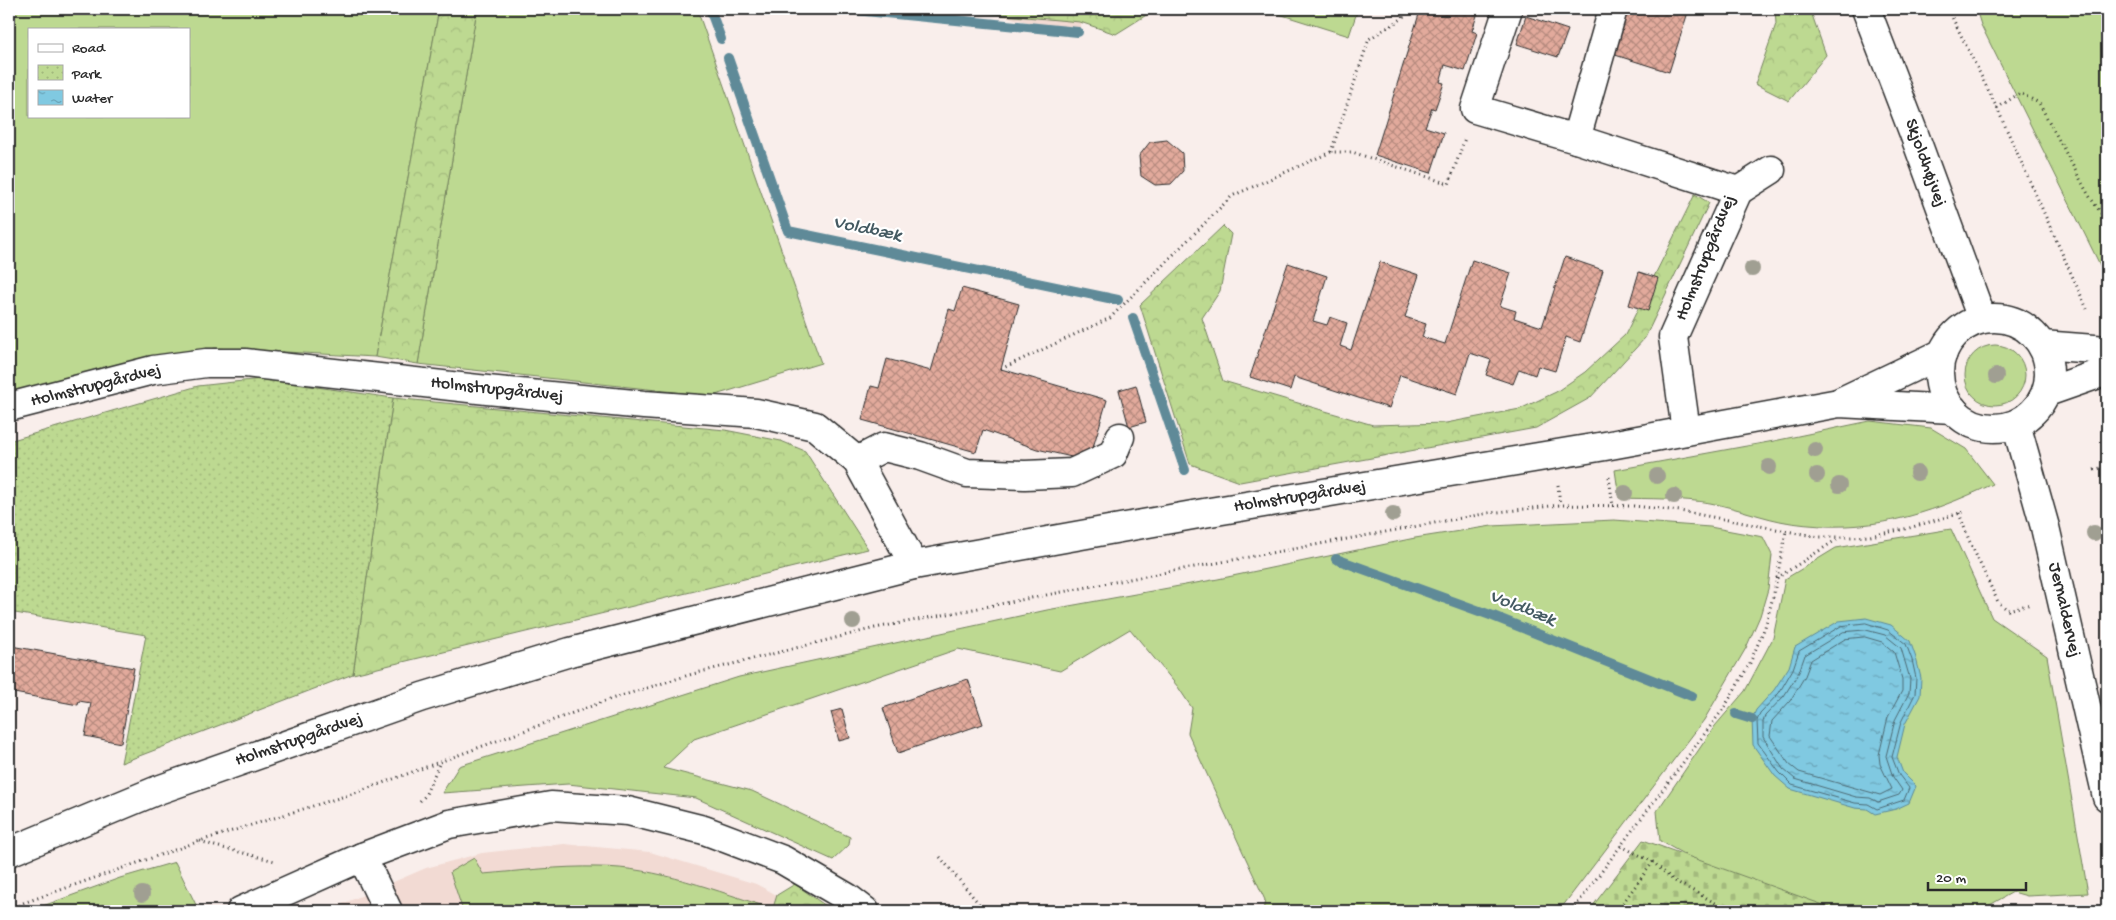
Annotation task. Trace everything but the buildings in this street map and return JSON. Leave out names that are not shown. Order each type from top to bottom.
[{"type":"street","points":[[1475,109],[1508,9]]},
{"type":"street","points":[[1576,139],[1613,9]]},
{"type":"street","name":"Skjoldhøjvej","points":[[1866,9],[1982,319]]},
{"type":"street","name":"Holmstrupgårdvej","points":[[1475,109],[1738,191],[1673,337],[1686,432]]},
{"type":"street","points":[[1738,191],[1771,170]]},
{"type":"street","points":[[1995,317],[2009,319],[2022,325],[2034,334],[2042,345],[2050,369],[2047,392],[2034,411],[2016,424],[2003,428],[1975,425],[1952,409],[1945,398],[1940,385],[1939,363],[1954,334],[1971,322],[1995,317]]},
{"type":"street","points":[[2042,345],[2107,350]]},
{"type":"street","name":"Holmstrupgårdvej","points":[[9,852],[158,790],[422,697],[570,652],[914,565],[1204,513],[1686,432],[1839,402],[1943,353]]},
{"type":"street","name":"Holmstrupgårdvej","points":[[9,407],[154,370],[206,363],[245,363],[507,392],[756,413],[815,426],[857,461],[914,565]]},
{"type":"street","points":[[2047,392],[2107,372]]},
{"type":"street","name":"Holmstrupgårdvej","points":[[1839,402],[1952,409]]},
{"type":"street","name":"Jernaldervej","points":[[2016,424],[2045,527],[2107,798]]},
{"type":"street","points":[[857,461],[884,447],[920,456],[967,473],[1026,475],[1072,473],[1113,454],[1120,437]]},
{"type":"street","points":[[241,911],[362,857],[449,824],[551,806],[628,811],[704,830],[783,860],[848,898],[865,911]]},
{"type":"street","points":[[362,857],[388,911]]},
{"type":"path","points":[[1331,152],[1369,38],[1403,18],[1406,9]]},
{"type":"path","points":[[1948,9],[1997,108],[2087,309]]},
{"type":"path","points":[[1997,108],[2020,93],[2039,103],[2088,194],[2107,222]]},
{"type":"path","points":[[1001,370],[1110,318],[1232,196],[1331,152],[1352,152],[1449,184],[1475,109]]},
{"type":"path","points":[[2094,470],[2107,466]]},
{"type":"path","points":[[9,908],[200,840],[358,792],[608,700],[689,675],[875,628],[1489,513],[1560,505],[1634,506],[1680,511],[1819,537],[1887,533],[1966,511]]},
{"type":"path","points":[[1959,513],[1968,540],[1998,602],[2008,610]]},
{"type":"path","points":[[1572,911],[1724,708],[1750,663],[1765,627],[1786,531]]},
{"type":"path","points":[[1777,578],[1840,537]]},
{"type":"path","points":[[416,806],[425,796],[440,762]]},
{"type":"path","points":[[200,840],[215,846],[281,862]]},
{"type":"path","points":[[1621,846],[1653,862],[1673,880],[1730,911]]},
{"type":"path","points":[[940,857],[985,911]]},
{"type":"path","points":[[1617,911],[1653,862]]},
{"type":"shaded area","points":[[977,9],[1087,9],[1077,35]]},
{"type":"shaded area","points":[[564,844],[650,852],[756,884],[807,911],[326,911],[426,868],[482,853]]},
{"type":"green space","points":[[9,9],[439,9],[375,357],[215,348],[9,393]]},
{"type":"green space","points":[[439,9],[477,9],[418,364],[375,357]]},
{"type":"green space","points":[[477,9],[697,9],[821,363],[712,396],[418,364]]},
{"type":"green space","points":[[938,9],[1156,9],[1116,34],[1080,22]]},
{"type":"green space","points":[[1263,9],[1358,9],[1349,36]]},
{"type":"green space","points":[[1775,9],[1810,9],[1826,55],[1789,101],[1755,84],[1776,24]]},
{"type":"green space","points":[[1976,9],[2101,9],[2107,24],[2107,275],[2101,267],[1981,25]]},
{"type":"green space","points":[[1695,194],[1709,203],[1645,338],[1590,398],[1536,428],[1240,482],[1190,464],[1140,305],[1223,226],[1231,234],[1220,291],[1202,318],[1223,381],[1373,425],[1446,423],[1520,409],[1556,392],[1585,372],[1625,335]]},
{"type":"green space","points":[[1995,345],[2012,350],[2020,358],[2025,375],[2020,392],[2012,400],[1995,405],[1978,400],[1970,392],[1965,375],[1970,358],[1978,350]]},
{"type":"green space","points":[[261,379],[393,398],[353,674],[121,763],[146,635],[9,612],[9,441],[198,386]]},
{"type":"green space","points":[[393,398],[725,430],[781,441],[805,451],[868,549],[353,674]]},
{"type":"green space","points":[[1870,421],[1931,428],[1966,449],[1993,484],[1920,513],[1895,520],[1845,526],[1791,523],[1699,501],[1619,498],[1615,470],[1774,441]]},
{"type":"green space","points":[[1614,520],[1710,527],[1763,537],[1772,555],[1768,589],[1760,616],[1746,648],[1704,720],[1559,911],[1263,911],[1265,900],[1188,733],[1192,708],[1178,687],[1130,629],[1060,671],[958,649],[694,739],[663,768],[752,791],[850,837],[849,845],[833,860],[696,798],[568,784],[442,793],[459,766],[739,677],[1047,610],[1218,579],[1415,538],[1492,526]]},
{"type":"green space","points":[[1951,529],[1992,618],[2047,656],[2088,893],[2027,896],[2013,892],[1979,911],[1787,911],[1660,841],[1657,811],[1715,726],[1745,691],[1773,638],[1785,579],[1836,548]]},
{"type":"green space","points":[[1643,840],[1840,911],[1589,911]]},
{"type":"green space","points":[[474,858],[483,874],[583,867],[620,868],[642,871],[687,881],[773,909],[772,911],[463,911],[450,872]]},
{"type":"green space","points":[[175,862],[199,911],[29,911],[120,878]]},
{"type":"green space","points":[[795,884],[833,911],[772,911],[777,895]]},
{"type":"water","points":[[1866,618],[1891,625],[1910,641],[1921,678],[1920,696],[1905,724],[1897,757],[1903,773],[1916,786],[1909,803],[1896,809],[1875,814],[1867,809],[1855,808],[1790,789],[1775,776],[1753,745],[1752,719],[1756,710],[1774,690],[1789,667],[1795,647],[1839,621]]},
{"type":"waterway","name":"Voldbæk","points":[[710,9],[721,39]]},
{"type":"waterway","points":[[845,9],[1078,32]]},
{"type":"waterway","name":"Voldbæk","points":[[728,58],[788,231],[1118,300]]},
{"type":"waterway","name":"Voldbæk","points":[[1133,318],[1185,470]]},
{"type":"waterway","name":"Voldbæk","points":[[1336,559],[1493,616],[1692,696]]},
{"type":"waterway","name":"Voldbæk","points":[[1736,714],[1752,719]]}]
